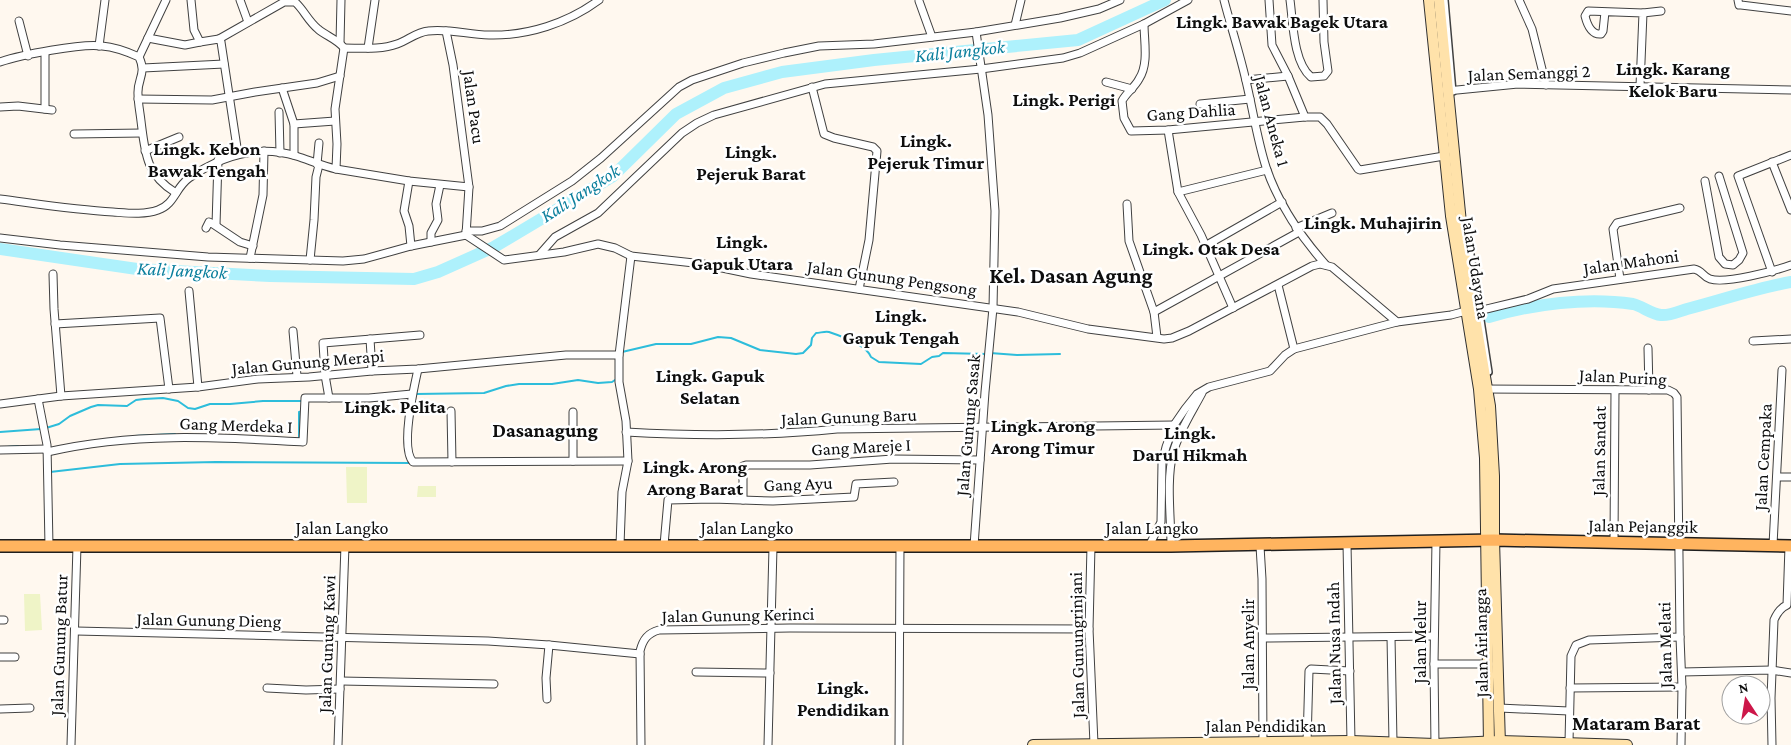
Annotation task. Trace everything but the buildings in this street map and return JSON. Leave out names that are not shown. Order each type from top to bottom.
[{"type":"main road","name":"Jalan Udayana","points":[[1429,0],[1451,216],[1472,312]]},
{"type":"main road","name":"Jalan Udayana","points":[[1438,0],[1450,91],[1472,325],[1481,374],[1486,388],[1494,460],[1490,540]]},
{"type":"main road","name":"Jalan Langko","points":[[0,546],[1260,546],[1490,540]]},
{"type":"main road","name":"Jalan Pejanggik","points":[[1490,540],[1790,546]]},
{"type":"main road","name":"Jalan Airlangga","points":[[1489,743],[1490,540]]},
{"type":"main road","name":"Jalan Airlangga","points":[[1490,540],[1500,743]]},
{"type":"main road","name":"Jalan Pendidikan","points":[[1033,745],[1263,744],[1351,741],[1435,744],[1569,742],[1627,745]]},
{"type":"street","points":[[99,46],[106,0]]},
{"type":"street","points":[[166,0],[139,57],[143,73],[138,89],[138,99],[145,151],[150,167],[166,187],[176,194]]},
{"type":"street","points":[[191,0],[194,30],[200,42]]},
{"type":"street","points":[[240,0],[248,22]]},
{"type":"street","points":[[336,168],[338,156],[335,121],[342,46],[341,0]]},
{"type":"street","points":[[368,48],[375,0]]},
{"type":"street","points":[[148,38],[185,45],[219,39],[284,1],[295,2],[317,29],[342,46],[368,48],[398,44],[423,31],[446,31],[489,36],[530,32],[577,15],[599,0]]},
{"type":"street","points":[[1015,25],[1021,0]]},
{"type":"street","points":[[0,238],[60,245],[201,255],[354,261],[500,226],[572,181],[601,158],[679,86],[743,63],[820,46],[874,44],[976,32],[1060,18],[1098,9],[1120,0]]},
{"type":"street","points":[[540,254],[555,237],[598,213],[682,133],[714,115],[812,87],[839,82],[1063,58],[1080,53],[1144,24],[1188,0]]},
{"type":"street","name":"Jalan Aneka 1","points":[[1224,0],[1246,80],[1254,122],[1267,170],[1282,202],[1298,230],[1326,265],[1334,269],[1397,322]]},
{"type":"street","points":[[1269,0],[1270,40],[1305,117],[1323,119],[1353,163],[1360,170],[1444,156]]},
{"type":"street","points":[[1290,0],[1294,35],[1305,71],[1311,77],[1321,77],[1328,71],[1324,42],[1323,0]]},
{"type":"street","points":[[1445,0],[1450,91]]},
{"type":"street","points":[[1519,0],[1532,29],[1546,85]]},
{"type":"street","points":[[1738,0],[1741,5],[1791,11]]},
{"type":"street","points":[[919,1],[932,37]]},
{"type":"street","points":[[1605,12],[1603,31],[1599,34],[1591,30],[1585,16],[1588,11],[1661,11]]},
{"type":"street","points":[[1640,86],[1643,12]]},
{"type":"street","points":[[19,21],[28,56]]},
{"type":"street","points":[[1106,82],[1132,89],[1141,77],[1144,67],[1144,24]]},
{"type":"street","name":"Jalan Pacu","points":[[446,31],[453,65],[469,187],[467,235]]},
{"type":"street","name":"Jalan Gunung Sasak","points":[[974,546],[993,308],[995,211],[988,115],[976,32]]},
{"type":"street","points":[[219,39],[222,42],[238,154]]},
{"type":"street","points":[[0,62],[45,52],[99,46],[122,50],[139,57]]},
{"type":"street","points":[[0,107],[18,106],[49,110],[45,52]]},
{"type":"street","points":[[143,68],[224,64]]},
{"type":"street","points":[[138,99],[212,100],[317,83],[340,76]]},
{"type":"street","points":[[1246,80],[1288,76]]},
{"type":"street","name":"Jalan Semanggi 2","points":[[1450,91],[1518,84],[1791,90]]},
{"type":"street","points":[[812,87],[824,134],[873,147],[877,151],[869,240],[859,289]]},
{"type":"street","points":[[282,88],[294,124],[294,156]]},
{"type":"street","name":"Gang Dahlia","points":[[1132,89],[1123,98],[1122,106],[1124,118],[1130,131],[1168,130],[1305,117]]},
{"type":"street","points":[[1200,104],[1250,99]]},
{"type":"street","points":[[280,112],[280,152]]},
{"type":"street","points":[[294,124],[335,121]]},
{"type":"street","points":[[1168,130],[1178,192],[1233,308]]},
{"type":"street","points":[[74,134],[142,133]]},
{"type":"street","points":[[145,151],[179,137]]},
{"type":"street","points":[[310,260],[319,143]]},
{"type":"street","points":[[0,199],[78,210],[133,214],[150,212],[166,207],[186,181],[218,160],[238,154],[264,151],[280,152],[318,164],[409,181],[469,187]]},
{"type":"street","points":[[250,258],[263,195],[264,151]]},
{"type":"street","points":[[1772,272],[1738,176],[1791,155]]},
{"type":"street","points":[[216,226],[218,160]]},
{"type":"street","points":[[1772,162],[1791,210]]},
{"type":"street","points":[[1178,192],[1267,170]]},
{"type":"street","points":[[1705,181],[1719,257],[1723,263],[1733,265],[1740,260],[1743,253],[1718,176]]},
{"type":"street","points":[[409,181],[404,211],[409,226],[411,246]]},
{"type":"street","points":[[431,242],[432,233],[438,220],[436,204],[440,185]]},
{"type":"street","points":[[1205,246],[1282,202]]},
{"type":"street","points":[[1126,204],[1129,241],[1154,312],[1157,337]]},
{"type":"street","points":[[1620,279],[1613,229],[1617,223],[1680,208]]},
{"type":"street","points":[[1154,312],[1298,230],[1332,213]]},
{"type":"street","points":[[206,228],[209,222],[240,242],[253,246]]},
{"type":"street","name":"Jalan Gunung Pengsong","points":[[467,235],[504,260],[564,252],[598,244],[614,248],[631,256],[703,264],[751,274],[993,308],[1096,330],[1164,339],[1172,338],[1233,308],[1314,265],[1326,265]]},
{"type":"street","points":[[620,545],[622,492],[628,461],[619,382],[618,354],[631,256]]},
{"type":"street","points":[[1733,265],[1735,278]]},
{"type":"street","name":"Jalan Mahoni","points":[[1294,349],[1397,322],[1472,312],[1528,300],[1553,289],[1694,269],[1700,270],[1710,279],[1719,280],[1772,272],[1791,265]]},
{"type":"street","points":[[53,274],[61,396]]},
{"type":"street","points":[[1149,546],[1161,522],[1162,464],[1174,425],[1203,390],[1218,384],[1270,371],[1285,355],[1294,349],[1278,285]]},
{"type":"street","points":[[189,291],[198,387]]},
{"type":"street","points":[[1472,312],[1486,388]]},
{"type":"street","points":[[55,324],[160,318],[169,389]]},
{"type":"street","points":[[293,331],[297,376]]},
{"type":"street","points":[[329,398],[323,343],[420,335]]},
{"type":"street","points":[[370,339],[372,371]]},
{"type":"street","points":[[1753,341],[1791,339]]},
{"type":"street","points":[[1648,348],[1649,390]]},
{"type":"street","name":"Jalan Gunung Merapi","points":[[0,404],[61,396],[198,387],[258,379],[418,369],[566,356],[618,354]]},
{"type":"street","points":[[418,369],[409,410],[411,460],[414,462],[628,461]]},
{"type":"street","name":"Jalan Cempaka","points":[[1773,545],[1782,370]]},
{"type":"street","name":"Jalan Puring","points":[[1486,388],[1668,390],[1674,393],[1678,401],[1678,544]]},
{"type":"street","points":[[1171,546],[1170,478],[1174,451],[1187,420],[1203,390]]},
{"type":"street","name":"Jalan Sandat","points":[[1614,542],[1615,390]]},
{"type":"street","name":"Gang Merdeka I","points":[[47,450],[98,442],[152,437],[204,437],[303,442],[305,401],[329,398],[412,396]]},
{"type":"street","points":[[38,399],[44,422],[47,450],[49,546]]},
{"type":"street","points":[[451,411],[452,462]]},
{"type":"street","points":[[573,412],[573,461]]},
{"type":"street","points":[[982,428],[1174,425]]},
{"type":"street","name":"Jalan Gunung Baru","points":[[626,432],[733,435],[786,434],[837,429],[982,428]]},
{"type":"street","points":[[0,450],[47,450]]},
{"type":"street","name":"Gang Mareje I","points":[[743,500],[744,466],[810,465],[893,459],[980,460]]},
{"type":"street","points":[[1777,477],[1791,477]]},
{"type":"street","name":"Gang Ayu","points":[[664,545],[668,500],[773,500],[854,497],[856,484],[894,482]]},
{"type":"street","name":"Jalan Melur","points":[[1435,744],[1434,636],[1436,541]]},
{"type":"street","name":"Jalan Nusa Indah","points":[[1347,544],[1351,741]]},
{"type":"street","name":"Jalan Melati","points":[[1678,544],[1682,672],[1681,745]]},
{"type":"street","name":"Jalan Gunung Kawi","points":[[338,745],[345,545]]},
{"type":"street","points":[[899,745],[900,545]]},
{"type":"street","name":"Jalan Gunung Batur","points":[[71,745],[76,631],[77,546]]},
{"type":"street","name":"Jalan Gunungrinjani","points":[[1092,546],[1089,629],[1094,744]]},
{"type":"street","name":"Jalan Anyelir","points":[[1260,546],[1263,638],[1263,744]]},
{"type":"street","points":[[1772,745],[1771,670],[1774,620],[1782,607],[1789,605],[1790,546]]},
{"type":"street","points":[[768,745],[773,547]]},
{"type":"street","name":"Jalan Gunung Kerinci","points":[[640,654],[645,638],[659,630],[1089,629]]},
{"type":"street","name":"Jalan Gunung Dieng","points":[[76,631],[342,637]]},
{"type":"street","points":[[1391,636],[1393,742]]},
{"type":"street","points":[[1263,638],[1434,636]]},
{"type":"street","points":[[342,637],[549,645],[640,654],[641,745]]},
{"type":"street","points":[[1569,742],[1571,656],[1576,645],[1582,641],[1589,640],[1680,637]]},
{"type":"street","points":[[547,699],[546,678],[549,645]]},
{"type":"street","points":[[0,657],[15,657]]},
{"type":"street","points":[[1434,664],[1489,664]]},
{"type":"street","points":[[1682,672],[1771,670],[1791,673]]},
{"type":"street","points":[[1307,743],[1309,671],[1350,671]]},
{"type":"street","points":[[696,672],[770,673]]},
{"type":"street","points":[[267,688],[306,690],[341,685],[494,684]]},
{"type":"street","points":[[1570,688],[1682,687]]},
{"type":"street","points":[[0,709],[30,708]]},
{"type":"street","points":[[1498,708],[1569,711]]},
{"type":"green space","points":[[346,467],[367,467],[367,503],[347,503]]},
{"type":"green space","points":[[418,486],[436,486],[436,497],[417,497]]},
{"type":"green space","points":[[24,594],[40,594],[42,630],[25,631]]},
{"type":"waterway","name":"Kali Jangkok","points":[[0,249],[137,269],[270,276],[414,279],[438,272],[494,247],[613,176],[676,114],[724,88],[782,72],[874,60],[1078,40],[1165,0]]},
{"type":"waterway","points":[[1489,317],[1542,305],[1597,301],[1633,304],[1650,312],[1667,315],[1791,282]]},
{"type":"waterway","points":[[622,352],[656,344],[691,344],[718,337],[731,338],[760,350],[796,354],[803,353],[811,345],[812,338],[816,333],[829,332],[859,345],[879,362],[921,364],[943,353],[986,354]]},
{"type":"waterway","points":[[990,353],[1017,355],[1060,354]]},
{"type":"waterway","points":[[416,394],[484,393],[519,384],[552,384],[578,380],[598,383],[612,382],[618,378]]},
{"type":"waterway","points":[[46,428],[59,424],[70,416],[91,407],[98,405],[127,406],[136,400],[144,399],[163,398],[178,401],[188,408],[195,409],[210,404],[302,401]]},
{"type":"waterway","points":[[299,440],[299,412],[303,411]]},
{"type":"waterway","points":[[0,432],[41,429]]},
{"type":"waterway","points":[[135,436],[175,434]]},
{"type":"waterway","points":[[7,447],[18,446]]},
{"type":"waterway","points":[[50,472],[120,464],[216,462],[412,463]]},
{"type":"district","name":"Lingk. Bawak Bagek Utara","points":[[1282,21]]},
{"type":"district","name":"Lingk. Karang Kelok Baru","points":[[1673,79]]},
{"type":"district","name":"Lingk. Perigi","points":[[1064,99]]},
{"type":"district","name":"Lingk. Pejeruk Timur","points":[[926,151]]},
{"type":"district","name":"Lingk. Kebon Bawak Tengah","points":[[207,159]]},
{"type":"district","name":"Lingk. Pejeruk Barat","points":[[751,162]]},
{"type":"district","name":"Lingk. Muhajirin","points":[[1373,222]]},
{"type":"district","name":"Lingk. Otak Desa","points":[[1211,248]]},
{"type":"district","name":"Lingk. Gapuk Utara","points":[[742,252]]},
{"type":"district","name":"Kel. Dasan Agung","points":[[1071,275]]},
{"type":"district","name":"Lingk. Gapuk Tengah","points":[[901,326]]},
{"type":"district","name":"Lingk. Gapuk Selatan","points":[[710,386]]},
{"type":"district","name":"Lingk. Pelita","points":[[395,406]]},
{"type":"district","name":"Dasanagung","points":[[545,430]]},
{"type":"district","name":"Lingk. Arong Arong Timur","points":[[1043,436]]},
{"type":"district","name":"Lingk. Darul Hikmah","points":[[1190,443]]},
{"type":"district","name":"Lingk. Arong Arong Barat","points":[[695,477]]},
{"type":"district","name":"Lingk. Pendidikan","points":[[843,698]]},
{"type":"district","name":"Mataram Barat","points":[[1636,723]]}]
